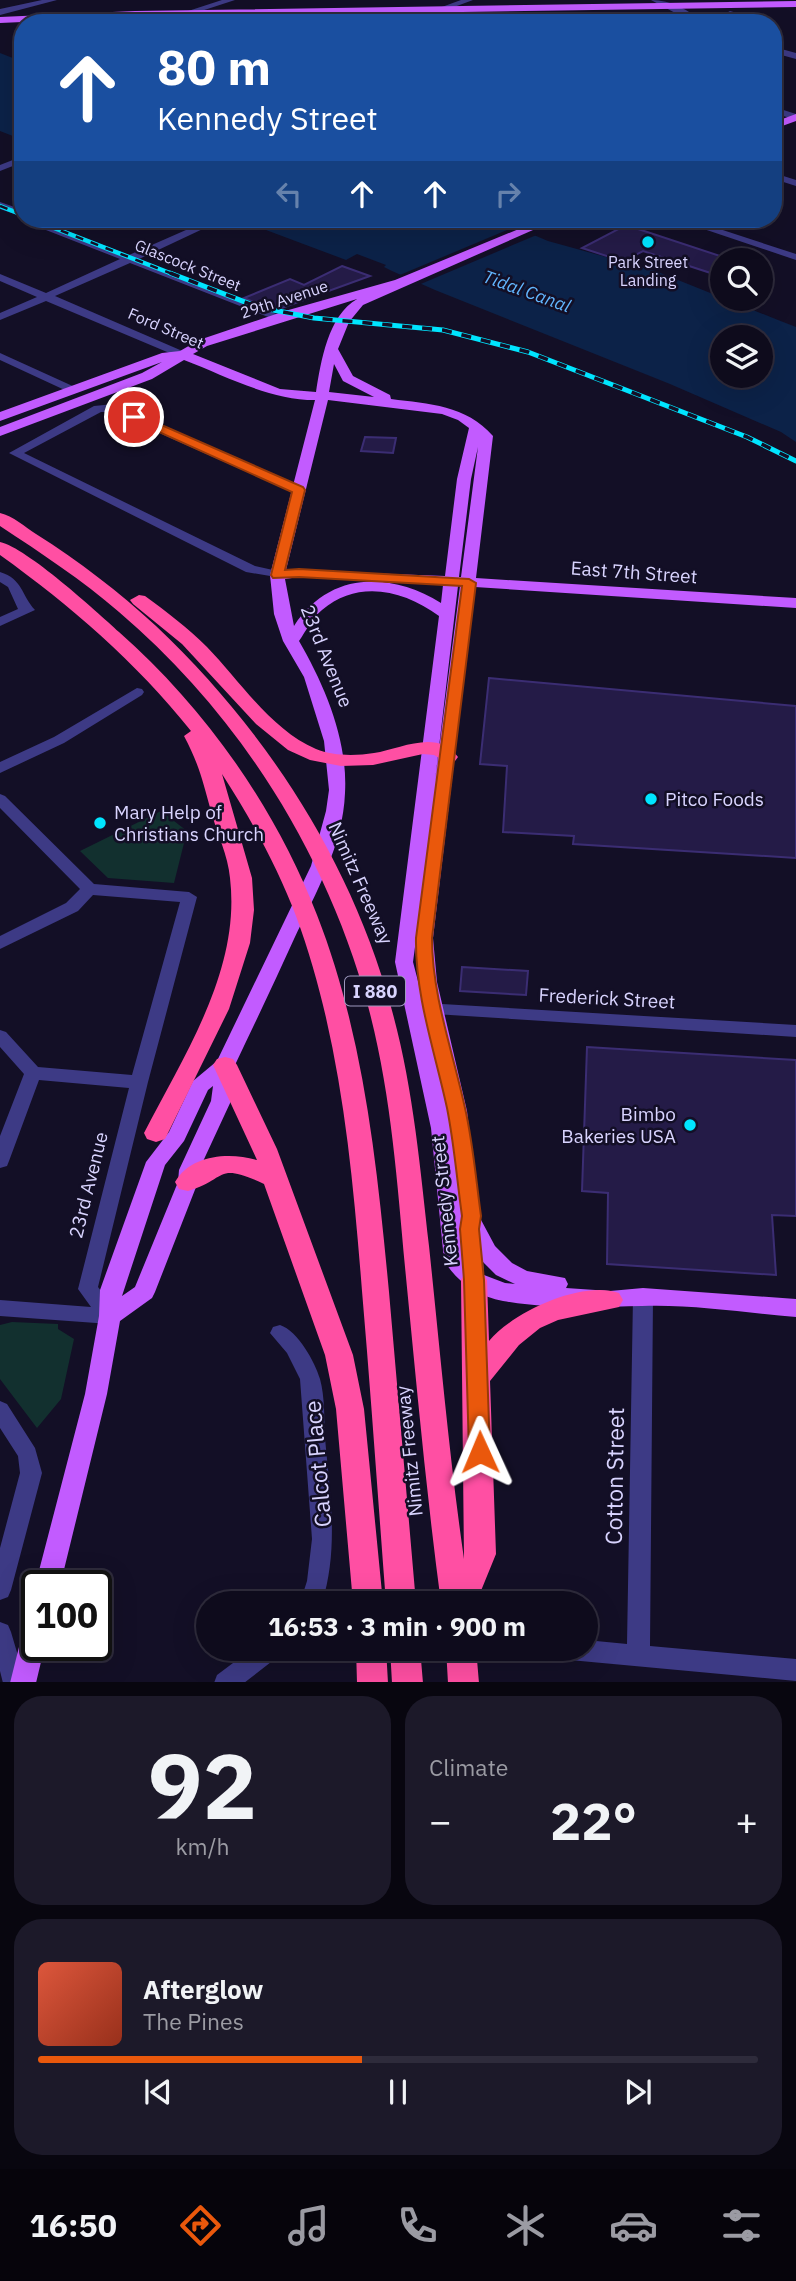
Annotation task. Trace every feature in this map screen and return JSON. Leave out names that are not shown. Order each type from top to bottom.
[{"type":"highway","points":[[9,524],[89,561],[188,639],[276,732],[306,752],[325,758],[351,761],[440,752]]},
{"type":"highway","name":"Nimitz Freeway","points":[[9,524],[106,591],[146,624],[202,680],[269,765],[306,826],[343,901],[375,991],[392,1061],[405,1136],[441,1498],[457,1591]]},
{"type":"highway","name":"Nimitz Freeway","points":[[4,550],[77,602],[113,633],[170,691],[209,740],[263,823],[302,906],[332,995],[352,1090],[369,1203],[400,1591]]},
{"type":"highway","points":[[156,1133],[225,991],[238,949],[242,913],[241,879],[215,783],[170,691]]},
{"type":"highway","points":[[225,1065],[235,1092],[270,1158],[274,1178],[339,1355],[350,1409],[367,1591]]},
{"type":"highway","points":[[188,1182],[207,1168],[227,1163],[246,1165],[274,1178]]},
{"type":"highway","points":[[464,1591],[481,1554],[474,1280]]},
{"type":"highway","points":[[478,1376],[510,1335],[525,1324],[571,1306],[610,1300]]},
{"type":"highway","points":[[372,1661],[373,1682]]},
{"type":"highway","points":[[406,1661],[408,1682]]},
{"type":"highway","points":[[462,1661],[464,1682]]},
{"type":"main road","points":[[197,14],[218,11],[266,12],[464,4],[796,6]]},
{"type":"main road","points":[[366,14],[670,6],[796,6]]},
{"type":"main road","points":[[698,14],[710,7]]},
{"type":"main road","points":[[399,283],[530,228]]},
{"type":"main road","name":"29th Avenue","points":[[0,432],[147,376],[203,343],[399,283]]},
{"type":"main road","name":"23rd Avenue","points":[[110,1316],[144,1293],[188,1182],[189,1170],[221,1101],[225,1065],[320,866],[335,811],[336,770],[332,741],[312,677],[290,641],[282,614],[277,575],[316,420],[322,407],[322,396],[337,333],[353,307],[395,289],[399,283]]},
{"type":"main road","points":[[320,305],[332,313],[337,333]]},
{"type":"main road","points":[[213,366],[207,357],[208,353],[239,333]]},
{"type":"main road","name":"Kennedy Street","points":[[333,351],[348,378],[395,402]]},
{"type":"main road","name":"29th Avenue","points":[[0,417],[166,356],[183,355]]},
{"type":"main road","name":"Ford Street","points":[[183,355],[277,392],[322,396]]},
{"type":"main road","points":[[277,392],[306,406],[316,420],[335,406],[366,401]]},
{"type":"main road","name":"Kennedy Street","points":[[322,396],[395,402],[445,410],[463,417],[475,429],[464,479],[458,584],[424,938],[424,1009],[441,1128],[455,1260],[462,1271],[474,1280]]},
{"type":"main road","name":"East 7th Street","points":[[277,575],[299,573],[796,603]]},
{"type":"main road","name":"East 7th Street","points":[[277,575],[297,580],[458,584]]},
{"type":"main road","points":[[290,641],[316,607],[328,598],[380,584],[420,595],[448,615]]},
{"type":"main road","name":"Kennedy Street","points":[[440,752],[448,615],[458,584]]},
{"type":"main road","name":"Kennedy Street","points":[[424,1009],[457,1111],[471,1216],[469,1229],[474,1280]]},
{"type":"main road","name":"23rd Avenue","points":[[50,1570],[96,1394],[110,1316],[111,1290],[156,1162],[177,1136],[200,1086],[225,1065]]},
{"type":"main road","points":[[156,1133],[156,1162]]},
{"type":"main road","points":[[471,1216],[486,1251],[497,1266],[513,1276],[536,1282],[612,1288],[643,1297]]},
{"type":"main road","points":[[474,1280],[503,1292],[610,1300],[643,1297],[796,1308]]},
{"type":"main road","points":[[23,1682],[28,1661]]},
{"type":"street","points":[[0,12],[54,0]]},
{"type":"street","points":[[655,0],[685,14]]},
{"type":"street","points":[[428,14],[440,5],[464,4]]},
{"type":"street","points":[[197,14],[218,11]]},
{"type":"street","name":"Glascock Street","points":[[55,228],[132,258]]},
{"type":"street","name":"Glascock Street","points":[[58,228],[280,318]]},
{"type":"street","points":[[0,317],[198,228]]},
{"type":"street","points":[[707,228],[796,257]]},
{"type":"street","name":"Ford Street","points":[[0,277],[183,355]]},
{"type":"street","points":[[0,356],[73,390]]},
{"type":"street","name":"East 7th Street","points":[[277,575],[244,566],[15,453],[99,409],[114,408],[298,490]]},
{"type":"street","points":[[0,576],[14,586],[21,605],[28,610],[0,622]]},
{"type":"street","points":[[0,768],[59,740],[137,692]]},
{"type":"street","points":[[0,799],[89,889],[72,907],[0,943]]},
{"type":"street","name":"23rd Avenue","points":[[89,889],[189,897],[139,1082],[88,1289],[110,1316]]},
{"type":"street","name":"Frederick Street","points":[[424,1009],[796,1031]]},
{"type":"street","points":[[0,1036],[33,1073],[139,1082]]},
{"type":"street","points":[[0,1161],[33,1073]]},
{"type":"street","name":"Cotton Street","points":[[638,1656],[643,1297]]},
{"type":"street","points":[[0,1308],[110,1316]]},
{"type":"street","name":"Calcot Place","points":[[280,1334],[294,1346],[310,1379],[323,1539],[315,1591]]},
{"type":"street","points":[[0,1410],[28,1454],[31,1473],[0,1590]]},
{"type":"street","points":[[0,1632],[15,1682]]},
{"type":"street","points":[[598,1652],[796,1670]]},
{"type":"street","points":[[225,1682],[254,1661]]},
{"type":"green space","points":[[161,811],[187,831],[174,883],[108,878],[80,851]]},
{"type":"green space","points":[[12,1322],[58,1324],[58,1329],[74,1339],[61,1399],[37,1428],[0,1379],[0,1325]]},
{"type":"water","points":[[0,53],[14,58],[14,136],[0,131]]},
{"type":"water","name":"Tidal Canal","points":[[261,228],[517,228],[548,241],[653,270],[710,293],[710,311],[756,311],[796,327],[796,442],[781,432],[670,384],[435,290],[384,267],[386,265],[357,254],[346,260]]},
{"type":"pier","points":[[512,228],[526,228],[539,234],[416,286],[395,277]]},
{"type":"building","points":[[620,228],[635,228],[710,253],[710,273],[643,251],[626,260],[582,248]]},
{"type":"building","points":[[342,266],[370,276],[279,309],[272,310],[244,298],[290,279],[304,285]]},
{"type":"building","points":[[365,437],[396,438],[393,453],[361,451]]},
{"type":"building","name":"Pitco Foods","points":[[489,678],[796,706],[796,858],[573,844],[574,836],[503,832],[507,766],[480,764]]},
{"type":"building","points":[[462,967],[528,971],[526,995],[460,991]]},
{"type":"building","name":"Bimbo Bakeries USA","points":[[587,1047],[796,1060],[796,1216],[772,1215],[776,1275],[607,1264],[608,1193],[582,1191]]},
{"type":"railway","points":[[0,206],[14,211]]},
{"type":"railway","points":[[54,228],[175,275]]},
{"type":"railway","points":[[170,273],[258,307],[314,318],[443,330],[528,352],[747,437],[796,461]]},
{"type":"place","name":"Park Street Landing","points":[[648,242]]},
{"type":"place","name":"Pitco Foods","points":[[651,799]]},
{"type":"place","name":"Mary Help of Christians Church","points":[[100,823]]},
{"type":"place","name":"Bimbo Bakeries USA","points":[[690,1125]]},
{"type":"route","points":[[134,417],[298,490],[277,575],[299,573],[469,583],[424,938],[424,959],[432,1009],[457,1111],[466,1164],[471,1216],[469,1229],[474,1280],[480,1452]]}]
